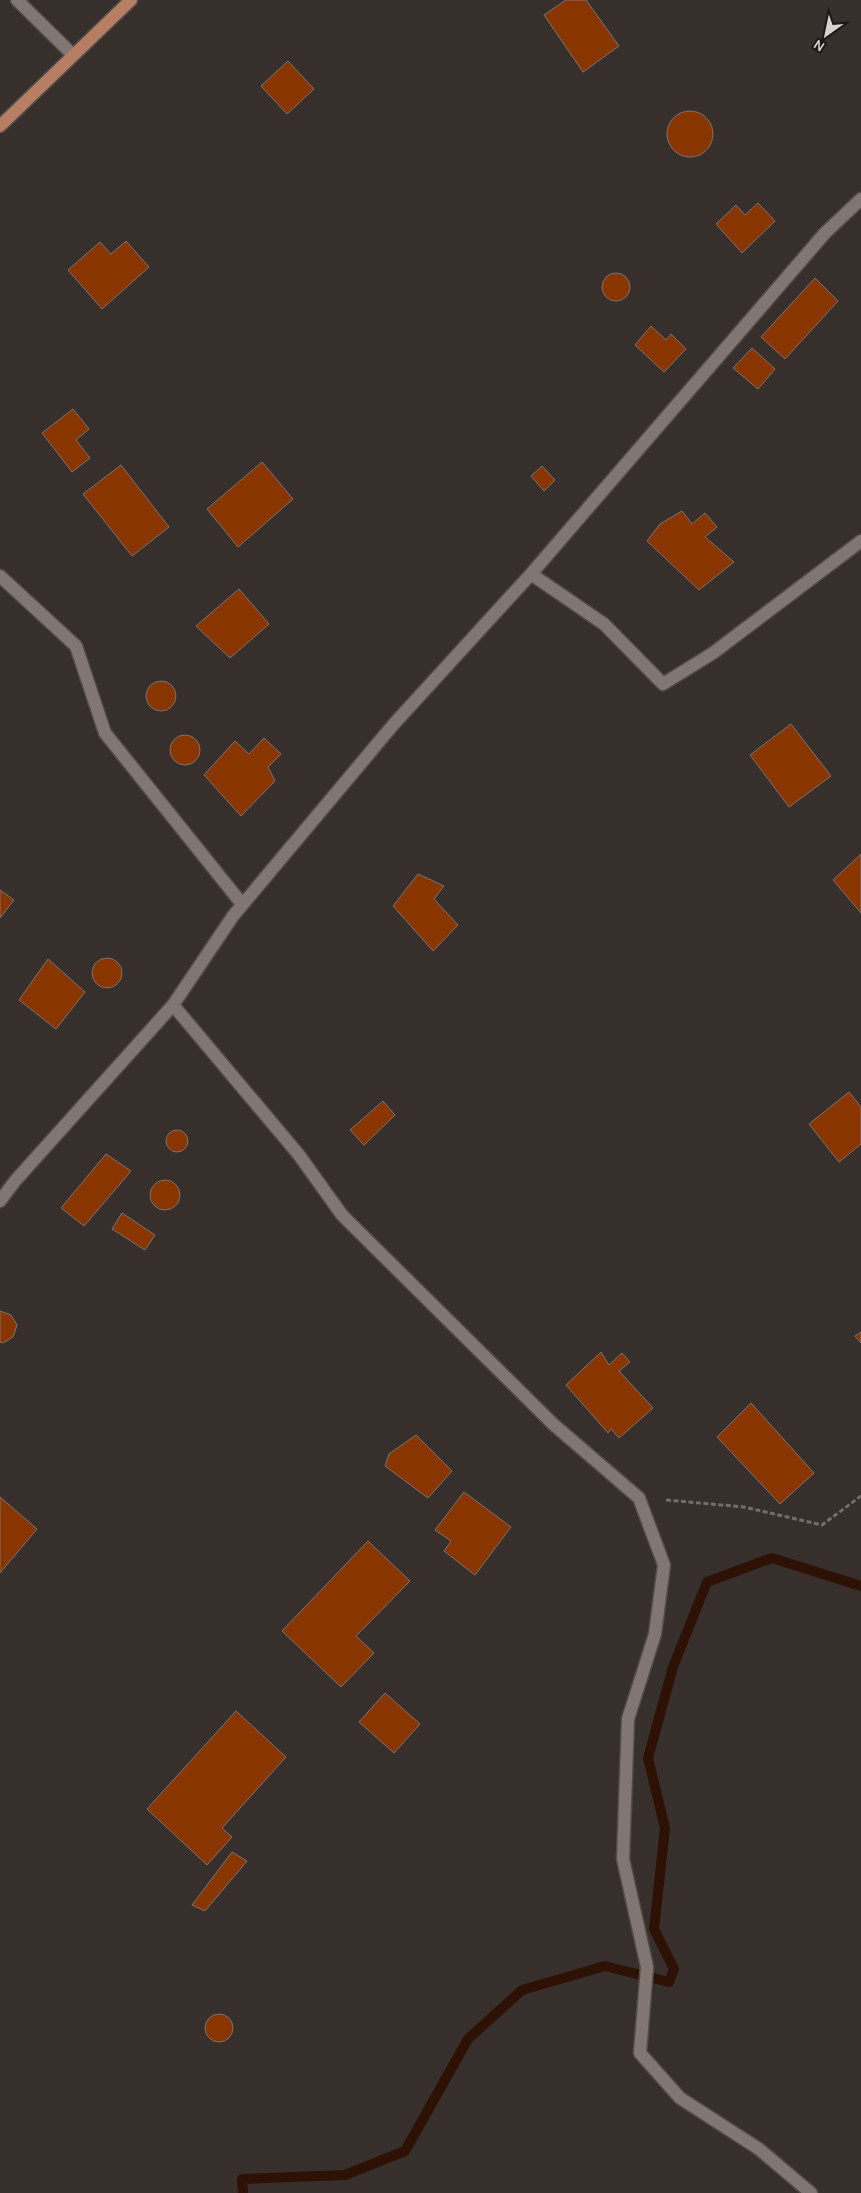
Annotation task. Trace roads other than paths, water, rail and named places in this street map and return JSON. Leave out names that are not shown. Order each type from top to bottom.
[{"type":"main road","points":[[0,126],[131,0]]},
{"type":"street","points":[[17,0],[73,56]]},
{"type":"street","points":[[0,1201],[15,1181],[172,1005],[242,904],[393,725],[531,574],[825,233],[861,199]]},
{"type":"street","points":[[531,574],[604,624],[662,684],[713,653],[861,541]]},
{"type":"street","points":[[0,576],[76,646],[105,733],[242,904]]},
{"type":"street","points":[[172,1005],[299,1155],[342,1215],[552,1424],[639,1498],[664,1565],[655,1634],[628,1719],[623,1859],[647,1967],[640,2053],[680,2098],[759,2149],[811,2193]]},
{"type":"waterway","points":[[243,2193],[242,2179],[345,2175],[405,2151],[468,2039],[522,1990],[605,1966],[669,1982],[674,1969],[654,1929],[665,1828],[648,1758],[673,1667],[707,1582],[772,1558],[861,1586]]}]
